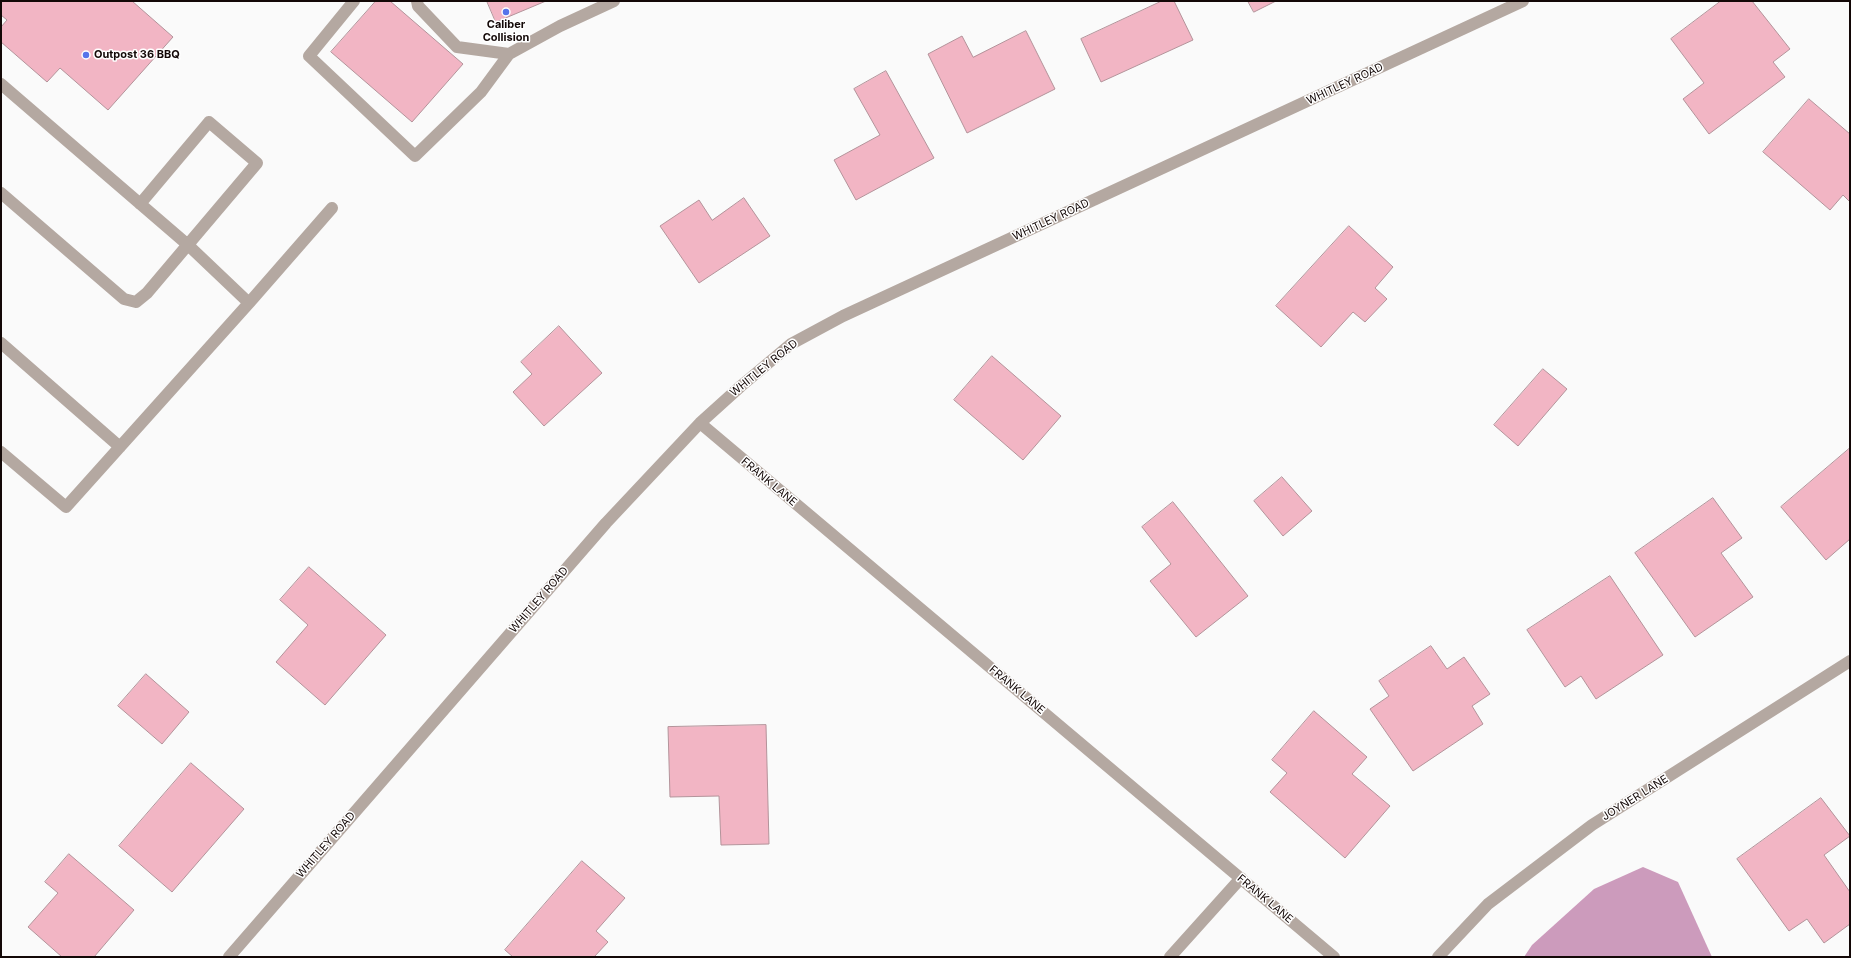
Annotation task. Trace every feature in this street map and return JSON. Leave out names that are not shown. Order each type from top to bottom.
[{"type":"street","points":[[354,1],[309,56],[415,156],[481,92],[508,54],[560,26],[614,1]]},
{"type":"street","points":[[417,1],[418,6],[458,47],[508,54]]},
{"type":"street","name":"WHITLEY ROAD","points":[[229,957],[606,523],[700,424],[741,386],[791,344],[843,316],[1523,1]]},
{"type":"street","points":[[1,84],[188,245],[249,303]]},
{"type":"street","points":[[1,193],[124,299],[136,302],[147,293],[257,163],[209,122],[140,204]]},
{"type":"street","points":[[1,452],[66,507],[332,208]]},
{"type":"street","points":[[1,343],[120,447]]},
{"type":"street","name":"FRANK LANE","points":[[700,424],[1334,957]]},
{"type":"street","name":"JOYNER LANE","points":[[1438,957],[1488,904],[1592,825],[1850,661]]},
{"type":"street","points":[[1170,957],[1241,878]]},
{"type":"shaded area","points":[[1643,867],[1678,882],[1712,957],[1524,957],[1532,945],[1594,889]]},
{"type":"building","name":"Outpost 36 BBQ","points":[[1,1],[132,1],[173,37],[108,110],[60,68],[47,82],[1,42],[1,27],[7,20],[1,15]]},
{"type":"building","points":[[376,1],[390,1],[463,64],[412,122],[331,52]]},
{"type":"building","name":"Caliber Collision","points":[[487,1],[546,1],[496,22]]},
{"type":"building","points":[[1162,1],[1174,1],[1193,40],[1101,82],[1081,39]]},
{"type":"building","points":[[1248,1],[1276,1],[1254,12]]},
{"type":"building","points":[[1721,1],[1752,1],[1790,49],[1773,62],[1785,77],[1709,134],[1683,99],[1704,83],[1671,39]]},
{"type":"building","points":[[1026,31],[1055,89],[967,133],[928,54],[962,36],[973,57]]},
{"type":"building","points":[[886,71],[934,158],[856,200],[834,160],[880,135],[854,89]]},
{"type":"building","points":[[1809,99],[1850,134],[1850,202],[1843,195],[1830,210],[1763,152]]},
{"type":"building","points":[[744,198],[770,236],[699,283],[660,226],[699,200],[712,220]]},
{"type":"building","points":[[1349,226],[1393,267],[1375,288],[1387,299],[1365,322],[1353,312],[1321,347],[1276,306]]},
{"type":"building","points":[[559,326],[602,373],[544,426],[513,392],[532,374],[521,362]]},
{"type":"building","points":[[992,356],[1061,416],[1023,460],[954,400]]},
{"type":"building","points":[[1543,369],[1567,389],[1518,446],[1494,425]]},
{"type":"building","points":[[1850,448],[1850,539],[1826,560],[1781,507]]},
{"type":"building","points":[[1282,477],[1312,511],[1283,536],[1254,501]]},
{"type":"building","points":[[1713,498],[1742,538],[1721,553],[1753,597],[1695,637],[1635,553]]},
{"type":"building","points":[[1173,502],[1248,596],[1196,637],[1150,581],[1171,564],[1142,527]]},
{"type":"building","points":[[309,567],[386,635],[325,705],[276,662],[308,625],[280,600]]},
{"type":"building","points":[[1610,576],[1663,655],[1596,699],[1581,676],[1565,687],[1527,630]]},
{"type":"building","points":[[1431,646],[1447,669],[1464,657],[1490,694],[1472,706],[1483,724],[1413,771],[1370,709],[1389,696],[1379,681]]},
{"type":"building","points":[[146,674],[189,712],[162,744],[118,706]]},
{"type":"building","points":[[1314,711],[1367,757],[1352,774],[1390,806],[1345,858],[1270,792],[1287,773],[1272,760]]},
{"type":"building","points":[[766,725],[769,844],[721,845],[719,796],[670,797],[668,727]]},
{"type":"building","points":[[191,763],[244,809],[172,892],[119,846]]},
{"type":"building","points":[[1821,798],[1850,836],[1824,855],[1850,892],[1850,924],[1824,943],[1807,919],[1789,931],[1737,859]]},
{"type":"building","points":[[69,854],[134,910],[94,957],[62,957],[28,927],[58,893],[45,882]]},
{"type":"building","points":[[582,861],[625,898],[596,931],[608,942],[594,957],[513,957],[505,950]]},
{"type":"place","name":"Caliber Collision","points":[[506,12]]},
{"type":"place","name":"Outpost 36 BBQ","points":[[86,55]]}]
